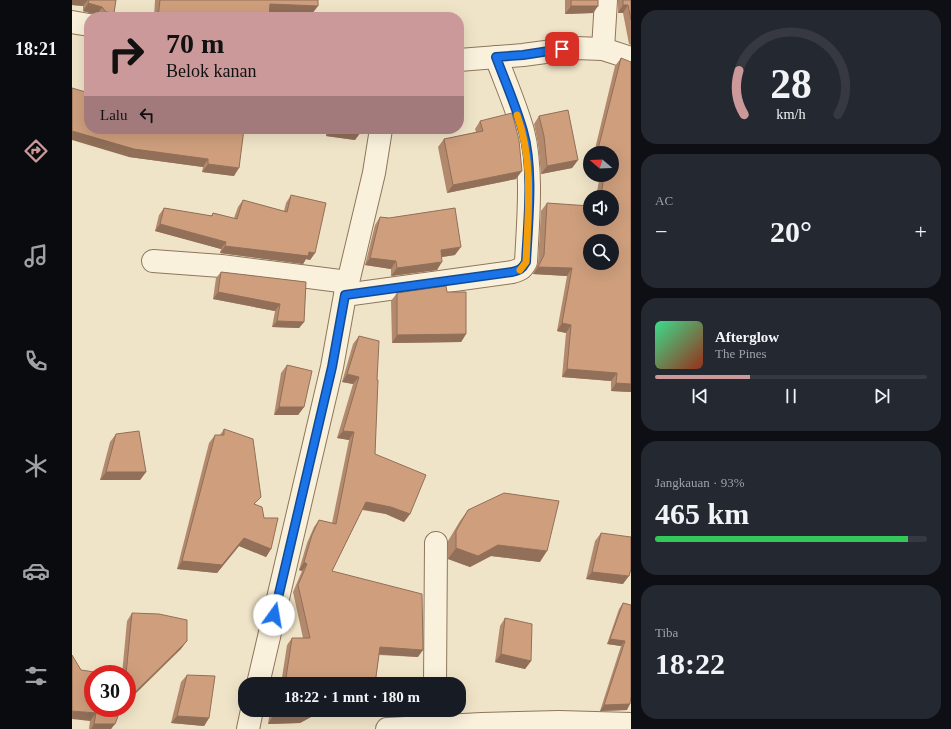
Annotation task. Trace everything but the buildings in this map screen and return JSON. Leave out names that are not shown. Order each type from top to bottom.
[{"type":"street","points":[[603,49],[606,0]]},
{"type":"street","points":[[72,22],[84,24]]},
{"type":"street","points":[[464,60],[523,55],[575,48],[603,49],[631,58]]},
{"type":"street","points":[[153,261],[221,266],[347,288],[520,270],[524,267],[526,262],[529,170],[523,132],[496,57]]},
{"type":"street","points":[[260,677],[332,367],[347,288],[374,173],[379,134]]},
{"type":"street","points":[[435,677],[436,543]]},
{"type":"street","points":[[248,729],[251,717]]},
{"type":"street","points":[[387,729],[435,718],[558,725],[631,724]]},
{"type":"slow traffic","points":[[517,115],[523,132],[529,170],[526,262],[524,267],[520,270]]},
{"type":"route","points":[[274,615],[332,367],[345,295],[512,272],[520,270],[524,267],[526,262],[529,170],[523,132],[496,57],[523,55],[562,49]]}]
